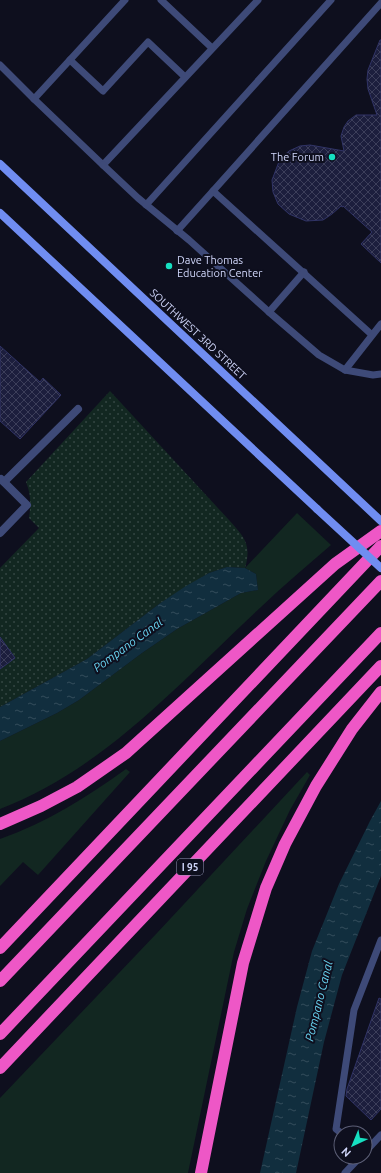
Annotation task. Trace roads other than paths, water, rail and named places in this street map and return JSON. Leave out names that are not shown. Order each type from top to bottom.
[{"type":"highway","points":[[0,824],[41,806],[77,787],[126,753],[335,564],[381,531]]},
{"type":"highway","points":[[0,948],[381,546]]},
{"type":"highway","points":[[0,981],[381,581]]},
{"type":"highway","points":[[0,1034],[381,633]]},
{"type":"highway","name":"I 95","points":[[0,1068],[381,666]]},
{"type":"highway","points":[[201,1173],[243,963],[266,888],[285,844],[316,786],[352,729],[381,692]]},
{"type":"street","name":"SOUTHWEST 3RD STREET","points":[[0,164],[381,521]]},
{"type":"street","points":[[0,213],[381,568]]},
{"type":"street","points":[[0,533],[27,505],[1,483],[78,409]]},
{"type":"lane","points":[[34,99],[125,0]]},
{"type":"lane","points":[[161,0],[212,48]]},
{"type":"lane","points":[[103,165],[258,0]]},
{"type":"lane","points":[[146,205],[331,0]]},
{"type":"lane","points":[[177,231],[381,3]]},
{"type":"lane","points":[[70,60],[103,91],[148,42],[185,77]]},
{"type":"lane","points":[[0,65],[146,205],[189,240],[319,355],[345,370],[373,375],[381,374]]},
{"type":"lane","points":[[213,191],[372,334]]},
{"type":"lane","points":[[269,312],[304,272]]},
{"type":"lane","points":[[345,370],[381,324]]},
{"type":"lane","points":[[337,1125],[354,1010],[381,940]]},
{"type":"lane","points":[[373,1144],[381,1135]]},
{"type":"lane","points":[[345,1173],[352,1165]]},
{"type":"water","name":"Pompano Canal","points":[[227,567],[245,568],[256,574],[258,590],[241,593],[177,629],[79,700],[57,713],[0,741],[0,707],[87,659],[159,604],[186,586],[209,573]]},
{"type":"water","name":"Pompano Canal","points":[[381,801],[381,876],[342,975],[324,1042],[296,1173],[260,1173],[297,1007],[312,951],[339,884]]},
{"type":"place","name":"The Forum","points":[[332,157]]},
{"type":"place","name":"Dave Thomas Education Center","points":[[169,266]]}]
